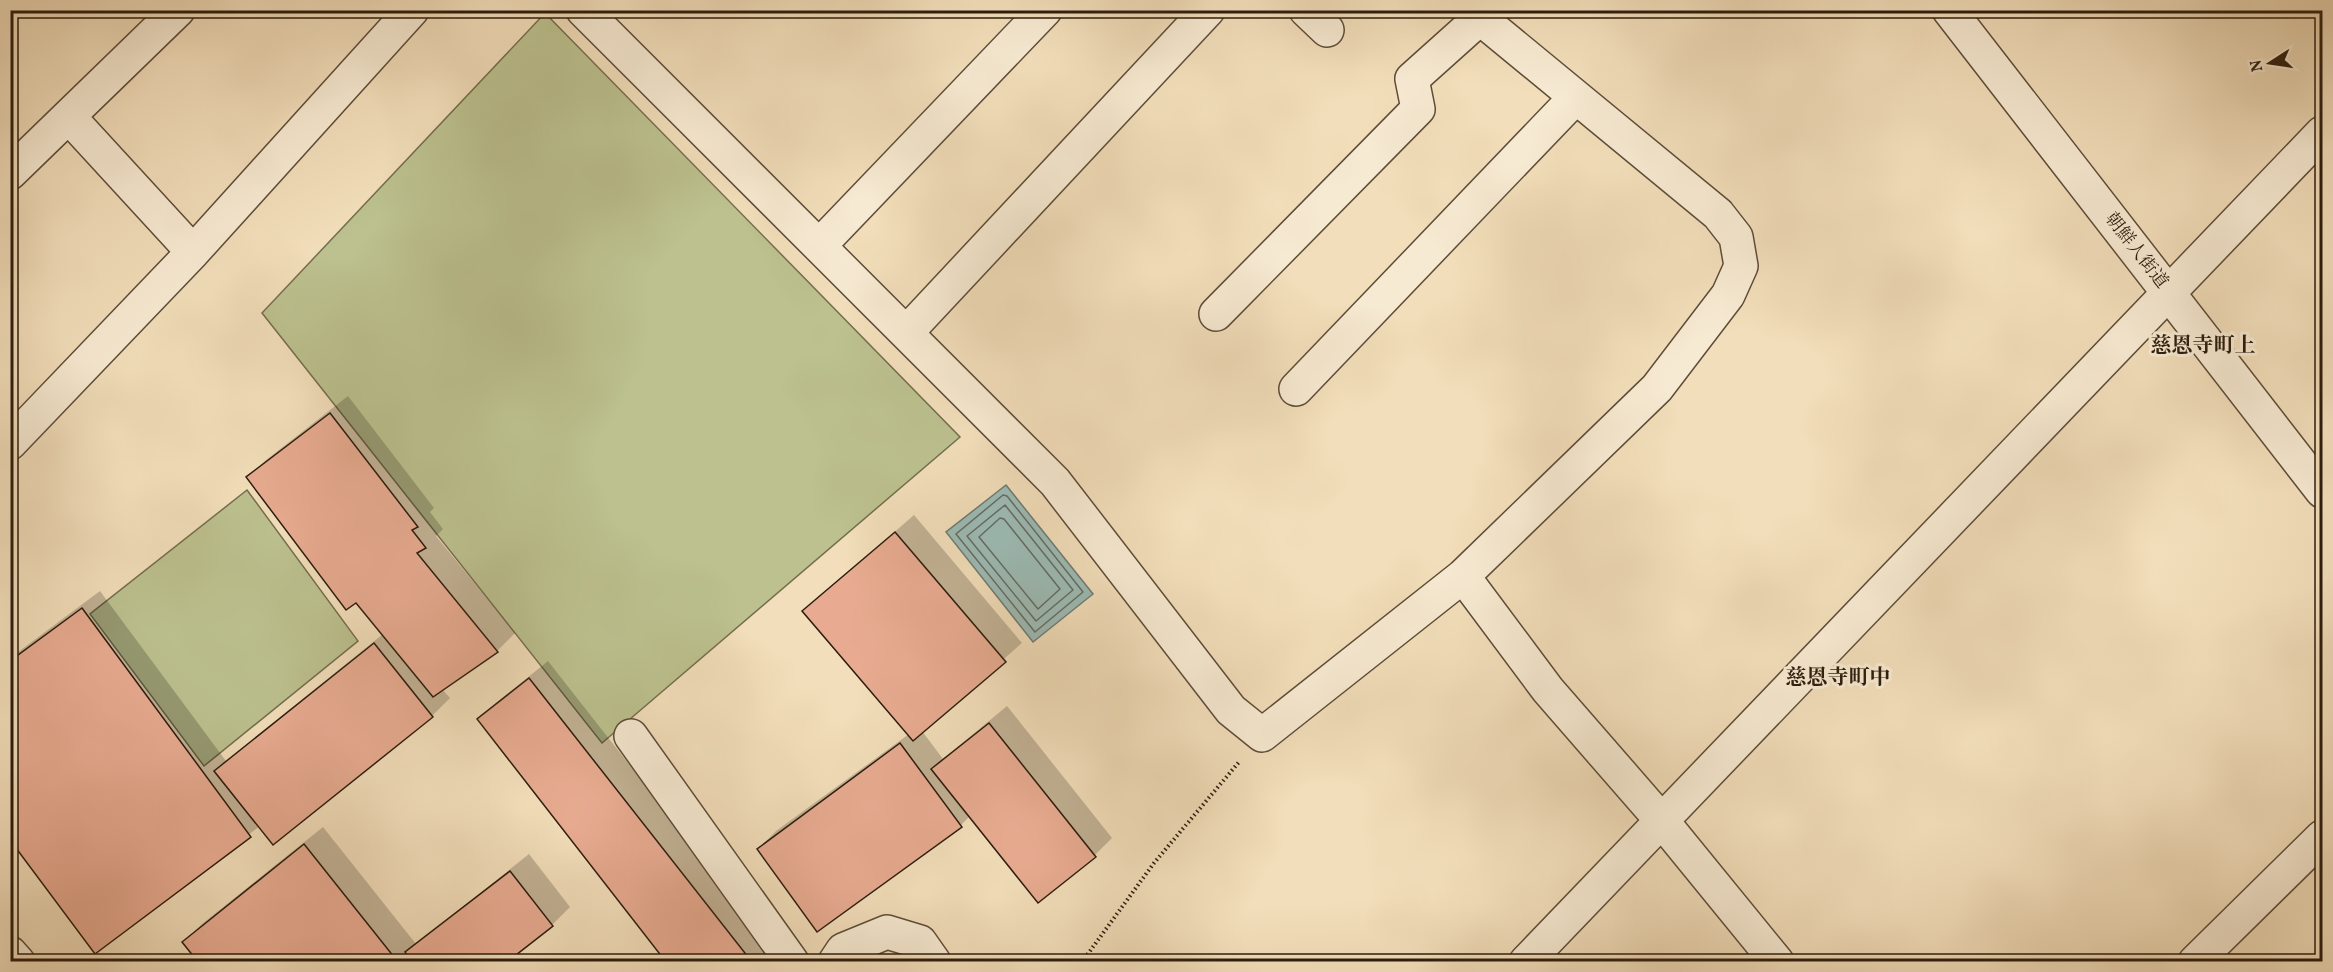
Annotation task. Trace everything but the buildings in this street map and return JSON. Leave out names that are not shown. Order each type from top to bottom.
[{"type":"street","points":[[10,173],[178,10]]},
{"type":"street","points":[[10,443],[194,252],[412,10]]},
{"type":"street","points":[[583,10],[1055,482],[1232,710],[1262,735],[1464,576],[1657,388],[1728,295],[1741,266],[1736,237],[1718,214],[1575,98],[1484,14],[1412,79],[1418,109],[1216,314]]},
{"type":"street","points":[[819,246],[1045,10]]},
{"type":"street","points":[[906,333],[1208,10]]},
{"type":"street","name":"朝鮮人街道","points":[[1949,10],[2322,491]]},
{"type":"street","points":[[1296,389],[1575,98]]},
{"type":"street","points":[[69,117],[194,252]]},
{"type":"street","points":[[1526,962],[2322,133]]},
{"type":"street","points":[[1464,576],[1548,690],[1662,820],[1777,962]]},
{"type":"street","points":[[631,736],[792,962]]},
{"type":"street","points":[[2195,962],[2322,837]]},
{"type":"street","points":[[834,962],[843,950],[886,932],[920,942],[934,962]]},
{"type":"street","points":[[10,953],[18,962]]},
{"type":"path","points":[[1082,962],[1154,863],[1262,735]]},
{"type":"green space","points":[[545,13],[960,437],[602,743],[262,313]]},
{"type":"green space","points":[[247,490],[358,641],[204,766],[90,614]]},
{"type":"water","points":[[1006,485],[1093,594],[1033,642],[946,532]]},
{"type":"district","name":"慈恩寺町上","points":[[2203,346]]},
{"type":"district","name":"慈恩寺町中","points":[[1838,678]]}]
